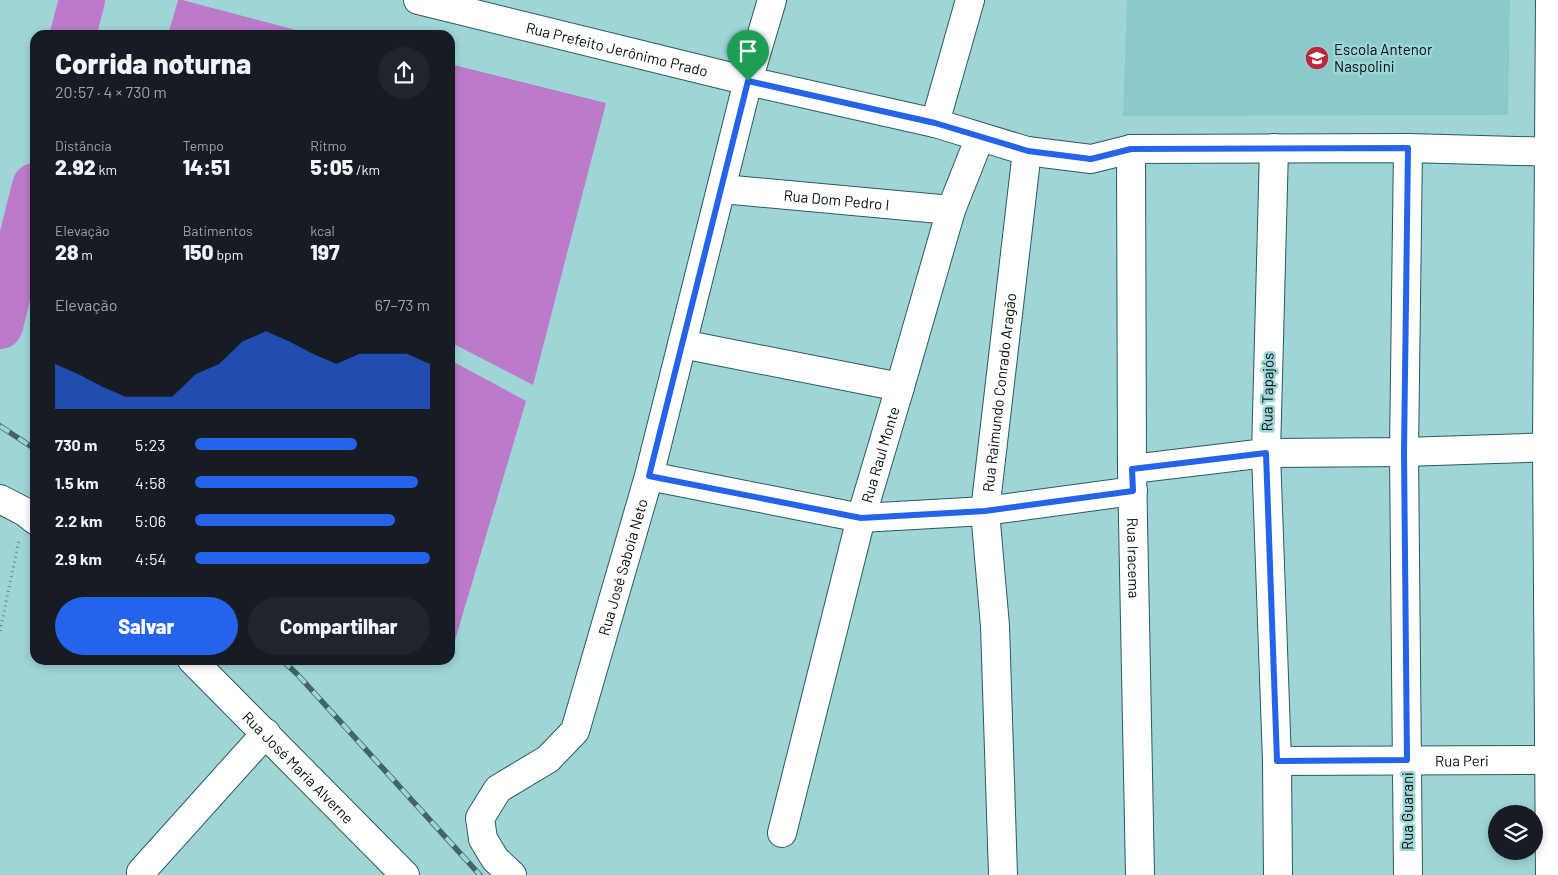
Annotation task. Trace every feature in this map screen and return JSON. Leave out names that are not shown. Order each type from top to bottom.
[{"type":"street","name":"Rua Prefeito Jerônimo Prado","points":[[418,0],[748,81],[935,123],[1028,151],[1091,159],[1131,149],[1408,148],[1554,152]]},
{"type":"street","name":"Rua José Saboia Neto","points":[[503,867],[483,839],[480,818],[498,790],[548,759],[575,731],[649,476],[748,81],[772,0]]},
{"type":"street","points":[[935,123],[970,0]]},
{"type":"street","points":[[1550,0],[1554,152],[1554,760],[1550,875]]},
{"type":"street","name":"Rua Raul Monte","points":[[782,833],[861,518],[950,210],[980,137]]},
{"type":"street","name":"Rua Tapajós","points":[[1274,148],[1266,453],[1277,761],[1278,875]]},
{"type":"street","name":"Rua Guarani","points":[[1408,148],[1404,452],[1408,875]]},
{"type":"street","name":"Rua Iracema","points":[[1131,149],[1132,480],[1140,875]]},
{"type":"street","name":"Rua Raimundo Conrado Aragão","points":[[1003,875],[995,626],[985,511],[1028,151]]},
{"type":"street","name":"Rua Dom Pedro I","points":[[722,189],[950,210]]},
{"type":"street","points":[[682,344],[900,387]]},
{"type":"street","points":[[649,476],[861,518],[985,511],[1266,453],[1404,452],[1553,447]]},
{"type":"street","points":[[0,499],[30,516]]},
{"type":"street","name":"Rua José Maria Alverne","points":[[197,665],[405,875]]},
{"type":"street","points":[[142,874],[266,733]]},
{"type":"street","name":"Rua Peri","points":[[1277,761],[1554,760]]},
{"type":"path","points":[[0,631],[30,516]]},
{"type":"shaded area","points":[[178,0],[182,0],[296,30],[169,30]]},
{"type":"shaded area","name":"Escola Antenor Naspolini","points":[[1127,0],[1510,0],[1508,115],[1123,116]]},
{"type":"shaded area","points":[[455,65],[606,103],[533,385],[455,345]]},
{"type":"shaded area","points":[[455,363],[526,401],[455,640]]},
{"type":"waterway","points":[[74,30],[82,0]]},
{"type":"waterway","points":[[0,326],[30,206]]},
{"type":"railway","points":[[0,426],[30,446]]},
{"type":"railway","points":[[287,665],[480,875]]},
{"type":"place","name":"Escola Antenor Naspolini","points":[[1317,58]]},
{"type":"route","points":[[748,81],[935,123],[1028,151],[1091,159],[1131,149],[1408,148],[1404,452],[1407,760],[1277,761],[1266,453],[1132,469],[1133,491],[985,511],[861,518],[649,476],[748,81]]}]
